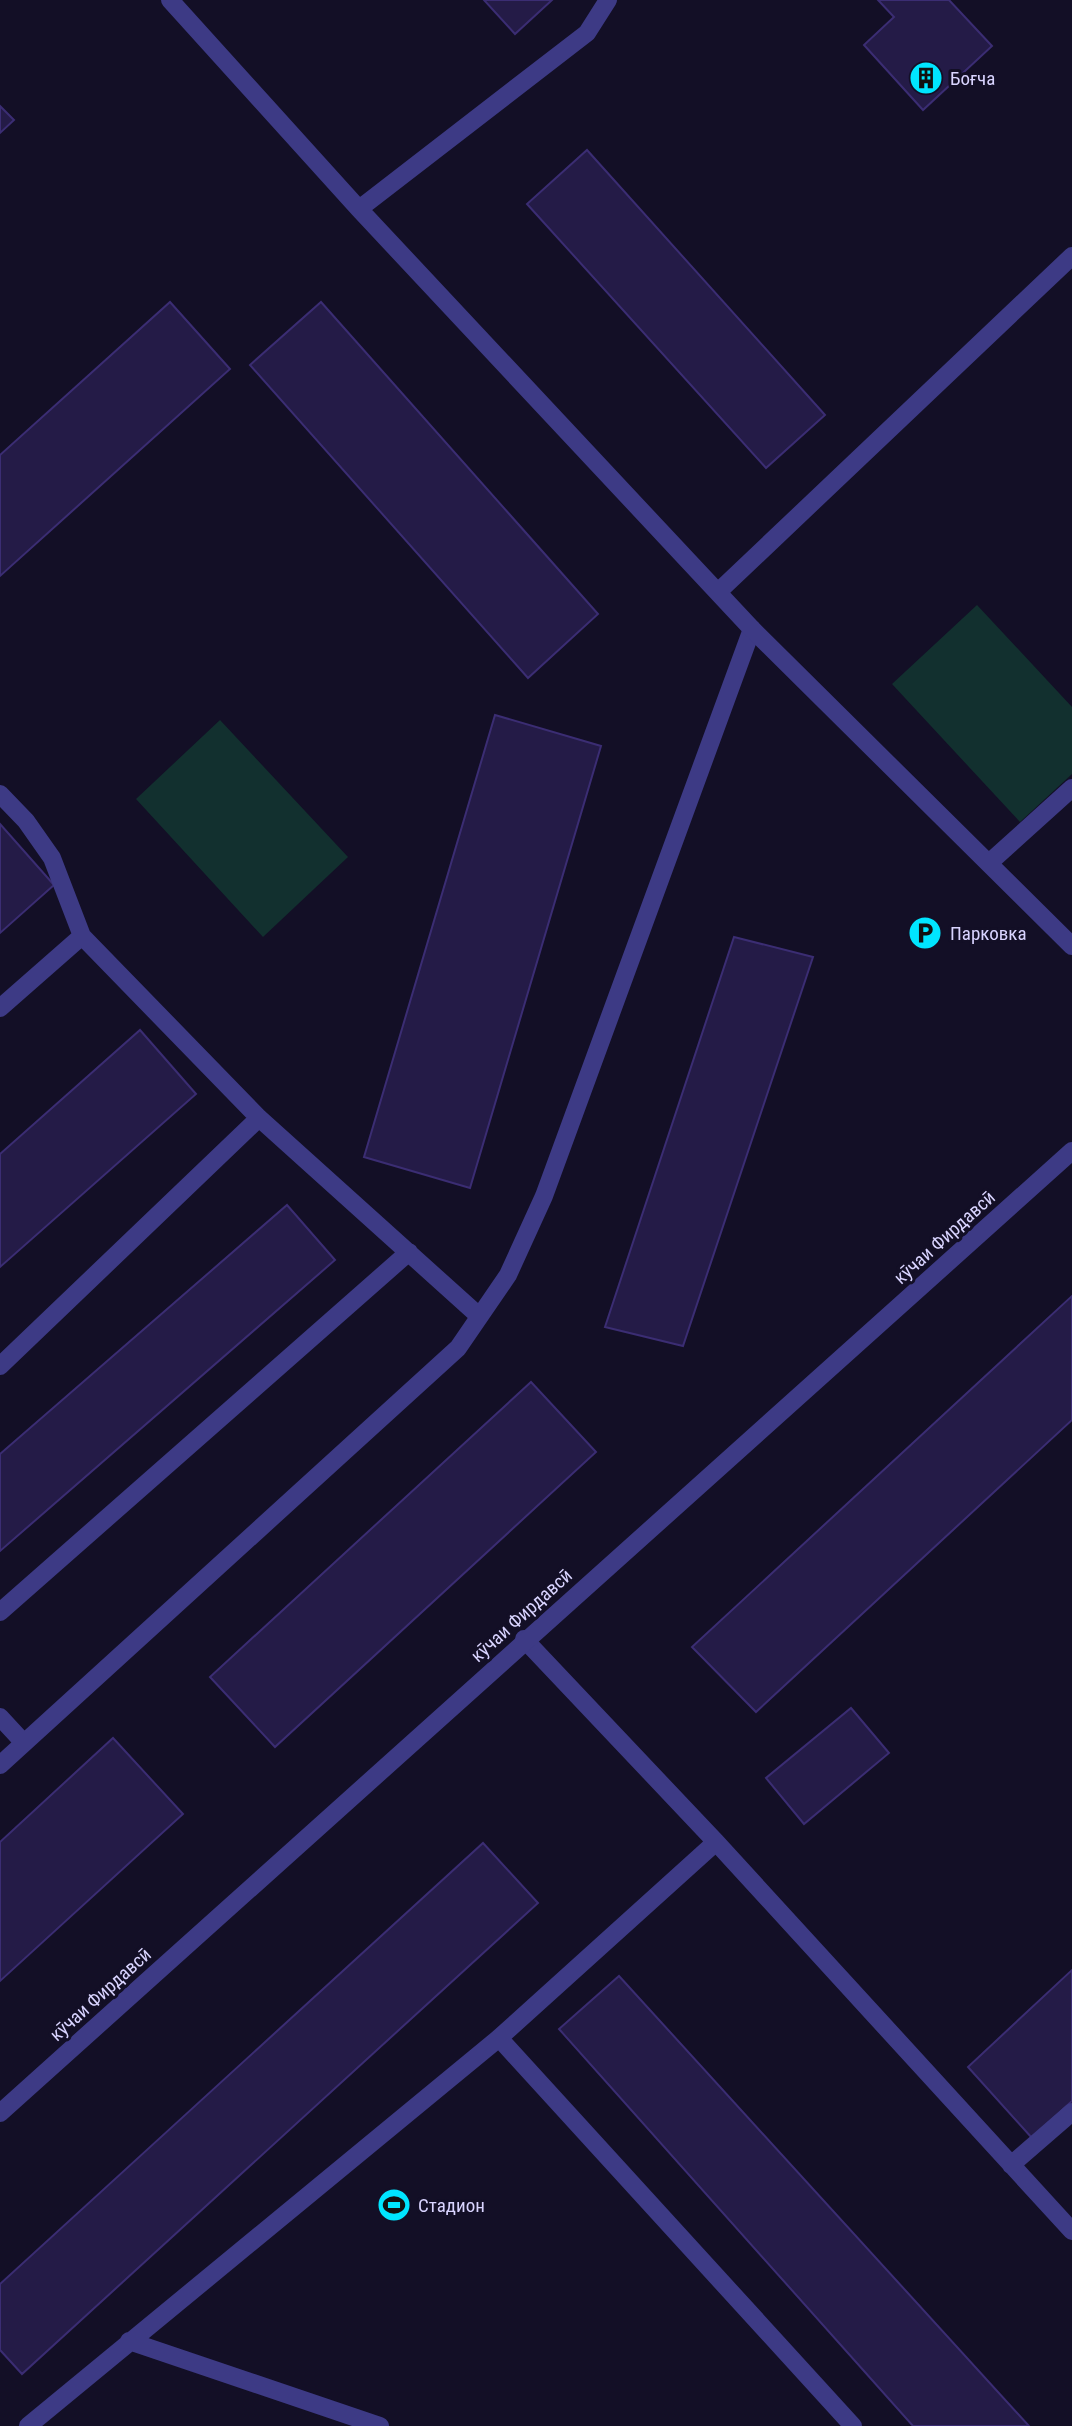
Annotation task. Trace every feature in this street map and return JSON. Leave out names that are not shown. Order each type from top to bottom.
[{"type":"street","points":[[170,0],[359,209],[752,629],[1072,946]]},
{"type":"street","points":[[359,209],[587,33],[608,0]]},
{"type":"street","points":[[718,592],[1072,256]]},
{"type":"street","points":[[0,1765],[458,1348],[508,1275],[544,1196],[752,629]]},
{"type":"street","points":[[989,863],[1072,788]]},
{"type":"street","points":[[0,793],[26,821],[52,858],[82,936],[259,1118],[480,1316]]},
{"type":"street","points":[[0,1008],[82,936]]},
{"type":"street","points":[[0,1366],[259,1118]]},
{"type":"street","name":"кӯчаи Фирдавсӣ","points":[[0,2113],[524,1639],[1072,1151]]},
{"type":"street","points":[[0,1612],[409,1252]]},
{"type":"street","points":[[524,1639],[716,1842],[1072,2231]]},
{"type":"street","points":[[0,1717],[24,1743]]},
{"type":"street","points":[[28,2426],[499,2038],[716,1842]]},
{"type":"street","points":[[499,2038],[853,2426]]},
{"type":"street","points":[[1011,2165],[1072,2112]]},
{"type":"street","points":[[129,2341],[376,2426]]},
{"type":"green space","points":[[977,605],[1072,707],[1072,774],[1020,822],[892,684]]},
{"type":"green space","points":[[220,720],[348,857],[263,937],[136,799]]},
{"type":"building","points":[[484,0],[552,0],[515,34]]},
{"type":"building","name":"Боғча","points":[[878,0],[949,0],[992,46],[923,110],[864,45],[894,17]]},
{"type":"building","points":[[0,106],[14,120],[0,133]]},
{"type":"building","points":[[587,150],[825,415],[766,468],[527,204]]},
{"type":"building","points":[[170,302],[230,369],[0,576],[0,455]]},
{"type":"building","points":[[321,302],[598,614],[528,678],[250,365]]},
{"type":"building","points":[[495,715],[601,746],[470,1188],[364,1157]]},
{"type":"building","points":[[0,824],[54,885],[0,933]]},
{"type":"building","points":[[734,937],[813,957],[683,1346],[605,1327]]},
{"type":"building","points":[[140,1030],[196,1094],[0,1267],[0,1154]]},
{"type":"building","points":[[287,1205],[335,1260],[0,1551],[0,1454]]},
{"type":"building","points":[[1072,1296],[1072,1420],[756,1712],[692,1647]]},
{"type":"building","points":[[531,1382],[596,1452],[275,1747],[210,1677]]},
{"type":"building","points":[[851,1708],[889,1753],[804,1824],[766,1778]]},
{"type":"building","points":[[113,1738],[183,1814],[0,1981],[0,1842]]},
{"type":"building","points":[[483,1843],[538,1903],[22,2374],[0,2350],[0,2284]]},
{"type":"building","points":[[1072,1970],[1072,2101],[1032,2138],[968,2067]]},
{"type":"building","points":[[619,1976],[1029,2426],[913,2426],[559,2029]]},
{"type":"place","name":"Боғча","points":[[926,78]]},
{"type":"place","name":"Парковка","points":[[925,933]]},
{"type":"place","name":"Стадион","points":[[394,2205]]}]
